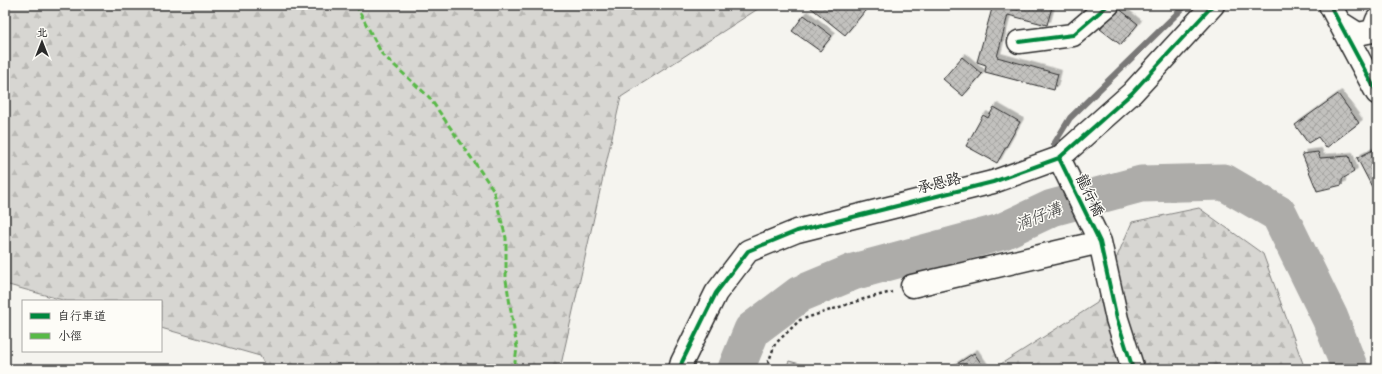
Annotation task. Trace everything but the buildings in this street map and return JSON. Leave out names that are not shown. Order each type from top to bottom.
[{"type":"street","points":[[1019,42],[1074,35],[1108,5]]},
{"type":"street","name":"承恩路","points":[[680,369],[716,293],[748,251],[796,231],[993,182],[1059,158],[1132,93],[1213,5]]},
{"type":"street","points":[[1335,13],[1358,34],[1373,31],[1377,20]]},
{"type":"street","points":[[1335,13],[1377,93]]},
{"type":"street","name":"龍行橋","points":[[1059,158],[1100,242],[1117,319],[1133,369]]},
{"type":"street","points":[[912,286],[1100,242]]},
{"type":"path","points":[[766,369],[775,344],[800,320],[864,299],[912,286]]},
{"type":"green space","points":[[5,5],[764,5],[621,97],[560,369],[267,369],[260,356],[162,328],[162,300],[62,300],[5,284]]},
{"type":"green space","points":[[1199,208],[1263,254],[1305,369],[993,369],[1097,303],[1132,222]]},
{"type":"green space","points":[[789,361],[819,369],[785,369]]},
{"type":"waterway","points":[[1054,144],[1070,118],[1186,5]]},
{"type":"waterway","name":"湳仔溝","points":[[736,369],[752,330],[800,294],[853,272],[1001,232],[1052,208],[1141,184],[1224,182],[1279,214],[1330,318],[1350,369]]},
{"type":"waterway","points":[[1047,194],[1052,208]]},
{"type":"marked path","points":[[356,5],[382,54],[429,97],[493,189],[506,238],[506,280],[517,348],[514,369]]},
{"type":"cycle path","points":[[1019,42],[1073,35],[1108,5]]},
{"type":"cycle path","points":[[680,369],[716,293],[748,251],[797,231],[993,182],[1059,158],[1132,93],[1213,5]]},
{"type":"cycle path","points":[[1330,5],[1377,93]]},
{"type":"cycle path","points":[[1059,158],[1100,242],[1117,319],[1133,369]]}]
